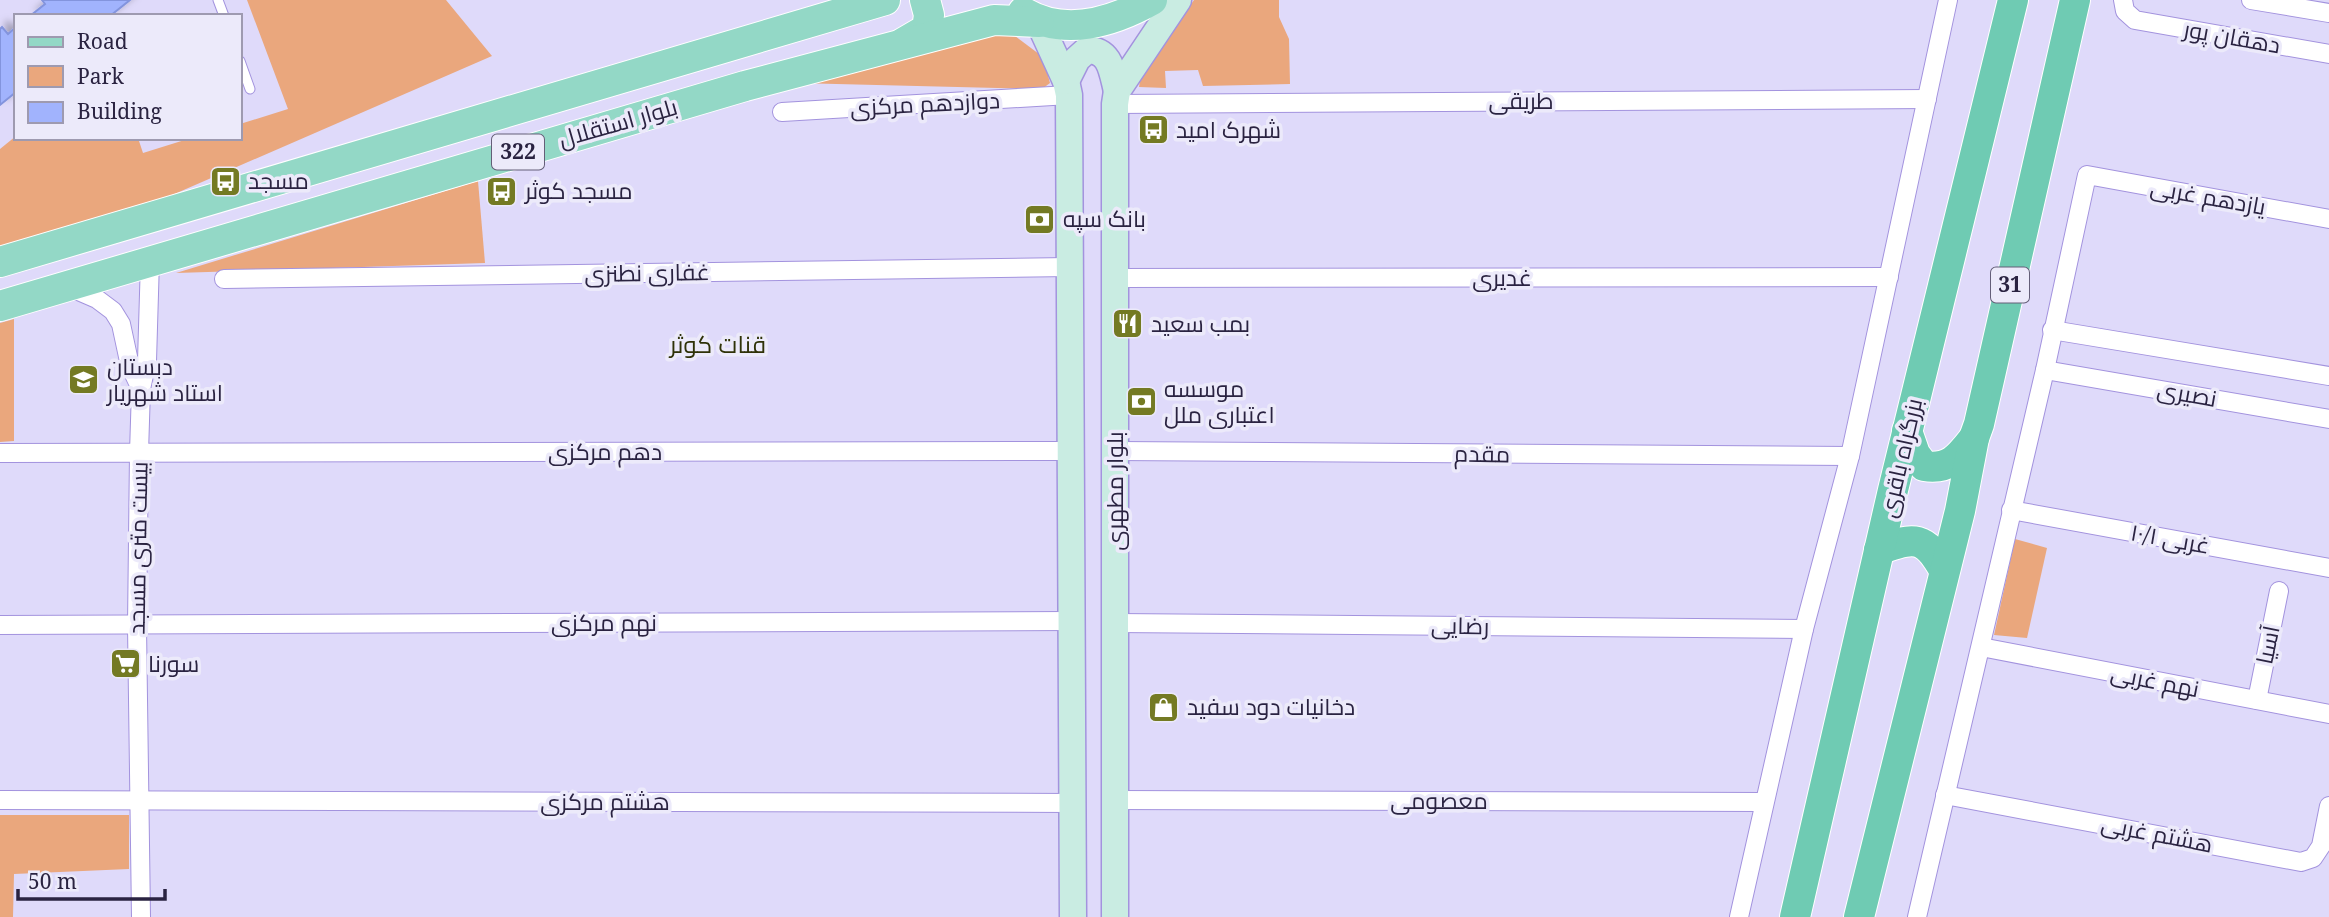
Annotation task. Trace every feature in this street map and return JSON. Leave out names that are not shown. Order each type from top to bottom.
[{"type":"highway","name":"31","points":[[1859,917],[1960,512],[1974,438],[2075,0]]},
{"type":"highway","name":"بزرگراه باقری","points":[[1795,917],[1907,431],[2012,2]]},
{"type":"highway","points":[[1907,431],[1915,454],[1924,466],[1938,468],[1958,459],[1974,438]]},
{"type":"highway","points":[[1879,550],[1903,541],[1918,541],[1933,550],[1944,570]]},
{"type":"main road","name":"بلوار استقلال","points":[[0,262],[885,0]]},
{"type":"main road","points":[[900,45],[926,29],[929,15],[925,0]]},
{"type":"main road","points":[[1015,0],[1023,12],[1039,22],[1067,88]]},
{"type":"main road","name":"بلوار استقلال","points":[[0,306],[745,86],[994,20],[1086,24],[1129,13],[1152,0]]},
{"type":"main road","points":[[1116,97],[1178,0]]},
{"type":"main road","name":"بلوار مطهری","points":[[1073,917],[1067,88],[1077,59],[1087,50],[1097,50],[1106,56],[1116,97],[1115,917]]},
{"type":"street","points":[[1739,917],[1804,629],[1850,456],[1948,0]]},
{"type":"street","name":"دهقان پور","points":[[2123,0],[2125,10],[2135,20],[2329,54]]},
{"type":"street","name":"دهقان پور","points":[[2251,0],[2329,13]]},
{"type":"street","name":"دوازدهم مرکزی","points":[[782,112],[1067,88]]},
{"type":"street","name":"طریقی","points":[[1116,97],[1927,99]]},
{"type":"street","name":"یازدهم غربی","points":[[2052,330],[2087,174],[2329,219]]},
{"type":"street","name":"بیست متری مسجد","points":[[141,917],[137,626],[139,453],[141,390],[147,361],[150,260]]},
{"type":"street","name":"غفاری نطنزی","points":[[224,279],[1069,267]]},
{"type":"street","name":"غدیری","points":[[1115,278],[1889,277]]},
{"type":"street","name":"بیست متری مسجد","points":[[67,286],[97,299],[113,311],[121,324],[130,366],[141,390]]},
{"type":"street","points":[[1917,917],[2045,370],[2052,330]]},
{"type":"street","name":"نصیری","points":[[2052,330],[2329,376]]},
{"type":"street","name":"نصیری","points":[[2045,370],[2329,419]]},
{"type":"street","name":"دهم مرکزی","points":[[0,453],[1071,451]]},
{"type":"street","name":"مقدم","points":[[1115,451],[1850,456]]},
{"type":"street","name":"۱۰/۱ غربی","points":[[2011,510],[2329,568]]},
{"type":"street","name":"آسیا","points":[[2257,700],[2279,590]]},
{"type":"street","name":"نهم مرکزی","points":[[0,625],[1071,621]]},
{"type":"street","name":"رضایی","points":[[1115,623],[1804,629]]},
{"type":"street","name":"نهم غربی","points":[[1981,647],[2329,714]]},
{"type":"street","name":"هشتم غربی","points":[[1945,794],[2301,862],[2313,858],[2321,846],[2329,806]]},
{"type":"street","points":[[0,800],[138,801]]},
{"type":"street","name":"معصومی","points":[[1115,800],[1763,802]]},
{"type":"street","name":"هشتم مرکزی","points":[[138,801],[1072,803]]},
{"type":"lane","points":[[242,67],[250,89]]},
{"type":"green space","points":[[247,0],[446,0],[492,56],[163,199],[0,248],[0,149],[14,138],[14,140],[139,140],[143,153],[185,140],[242,140],[242,123],[288,109]]},
{"type":"green space","points":[[1194,0],[1279,0],[1279,17],[1289,39],[1290,84],[1203,86],[1198,70],[1165,71],[1166,88],[1139,87],[1141,74]]},
{"type":"green space","points":[[994,26],[1015,36],[1043,57],[1050,83],[1042,89],[796,83]]},
{"type":"green space","points":[[478,181],[485,263],[176,273]]},
{"type":"green space","points":[[14,319],[14,441],[0,442],[0,323]]},
{"type":"green space","points":[[2015,539],[2047,548],[2027,638],[1994,635]]},
{"type":"green space","points":[[0,815],[129,815],[129,869],[14,874],[13,917],[0,917]]},
{"type":"building","points":[[42,0],[130,0],[112,14],[32,14],[45,4]]},
{"type":"building","points":[[2,27],[8,34],[14,29],[14,94],[0,105]]},
{"type":"place","name":"شهرک امید","points":[[1153,130]]},
{"type":"place","name":"مسجد","points":[[225,181]]},
{"type":"place","name":"مسجد کوثر","points":[[502,191]]},
{"type":"place","name":"بانک سپه","points":[[1040,219]]},
{"type":"place","name":"بمب سعید","points":[[1128,324]]},
{"type":"place","name":"دبستان استاد شهریار","points":[[84,380]]},
{"type":"place","name":"موسسه اعتباری ملل","points":[[1141,402]]},
{"type":"place","name":"سورنا","points":[[125,664]]},
{"type":"place","name":"دخانیات دود سفید","points":[[1164,707]]},
{"type":"district","name":"قنات کوثر","points":[[718,345]]}]
